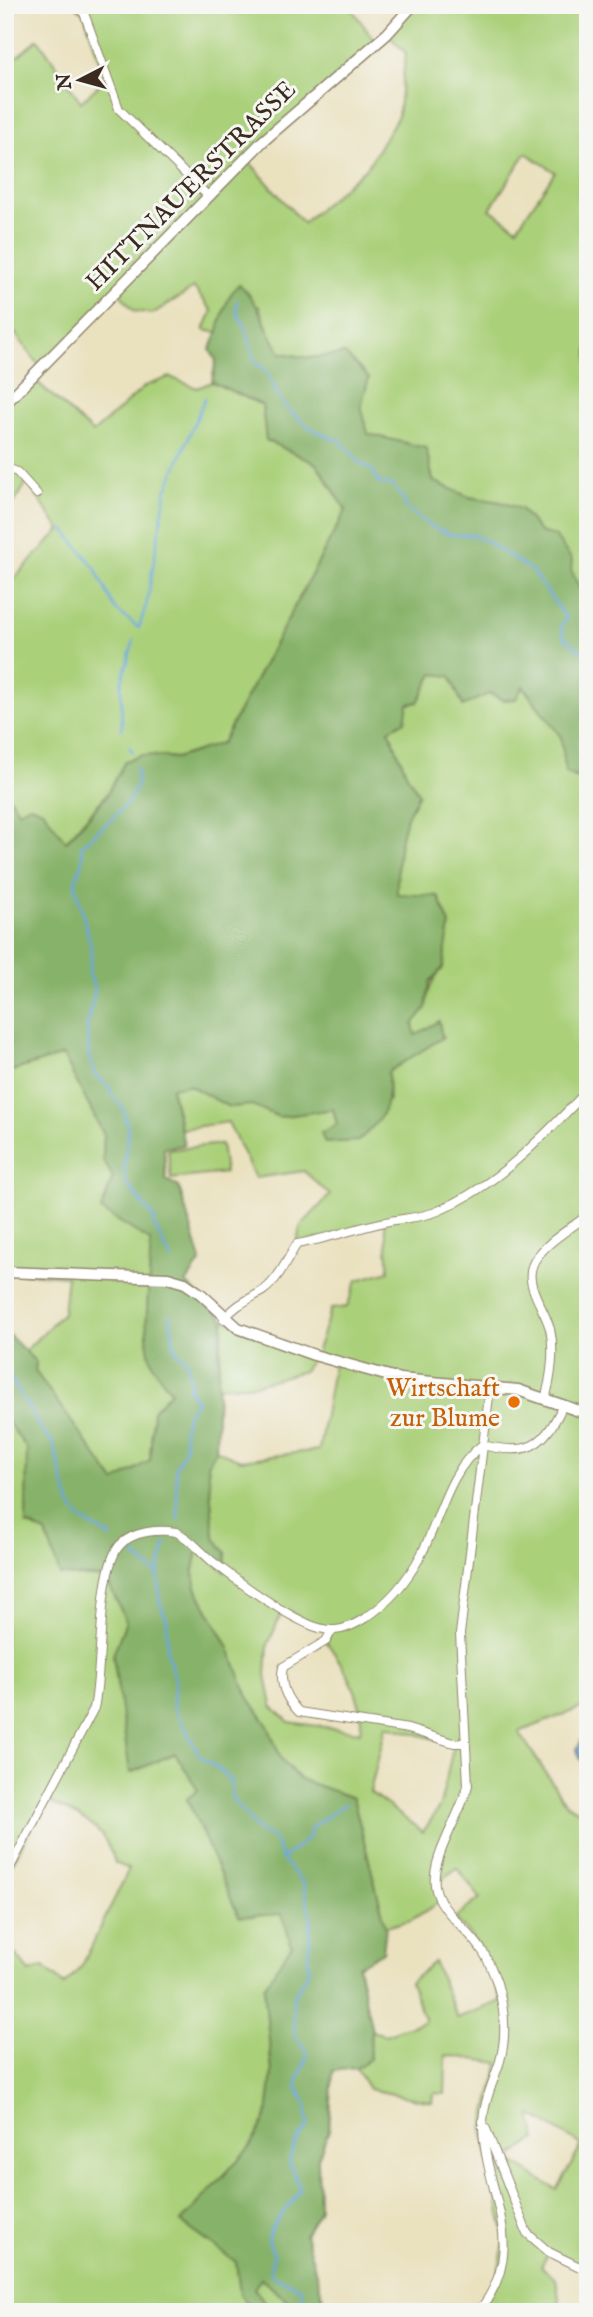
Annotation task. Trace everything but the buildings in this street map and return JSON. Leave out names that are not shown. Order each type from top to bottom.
[{"type":"street","points":[[75,5],[84,13],[119,109],[208,196]]},
{"type":"street","name":"HITTNAUERSTRASSE","points":[[5,404],[285,120],[387,33],[413,5]]},
{"type":"street","points":[[5,467],[17,471],[37,494]]},
{"type":"street","points":[[224,1318],[236,1304],[263,1290],[274,1280],[297,1244],[385,1222],[435,1213],[463,1199],[535,1143],[588,1090]]},
{"type":"street","points":[[545,1399],[550,1384],[550,1328],[531,1282],[531,1268],[549,1245],[588,1215]]},
{"type":"street","points":[[5,1272],[168,1278],[185,1283],[201,1294],[224,1318],[251,1334],[362,1370],[400,1379],[518,1390],[562,1408],[588,1414]]},
{"type":"street","points":[[478,2312],[496,2283],[503,2262],[505,2238],[483,2129],[485,2107],[503,2047],[502,2001],[481,1949],[441,1902],[435,1885],[439,1856],[463,1808],[468,1784],[460,1634],[490,1388]]},
{"type":"street","points":[[482,1445],[510,1452],[522,1451],[547,1435],[562,1408]]},
{"type":"street","points":[[5,1877],[94,1709],[100,1684],[106,1578],[120,1545],[135,1535],[176,1532],[225,1571],[305,1623],[331,1632],[355,1625],[394,1595],[421,1555],[451,1486],[473,1453],[482,1445]]},
{"type":"street","points":[[331,1632],[326,1641],[283,1667],[280,1679],[288,1702],[299,1712],[408,1729],[454,1743],[465,1743]]},
{"type":"street","points":[[483,2129],[488,2129],[527,2233],[549,2252],[588,2271]]},
{"type":"green space","points":[[74,5],[349,5],[376,43],[246,158],[303,223],[368,166],[398,116],[406,53],[387,34],[413,5],[588,5],[588,594],[581,591],[571,570],[521,509],[501,502],[469,497],[433,481],[426,448],[368,434],[345,354],[309,358],[281,353],[271,338],[259,306],[223,312],[219,333],[204,330],[212,311],[194,288],[152,314],[134,311],[117,290],[41,368],[5,320],[5,67],[38,39],[81,102],[102,82],[106,82],[84,13]],"holes":[[[526,153],[555,172],[517,228],[490,209]]]},
{"type":"green space","points":[[239,284],[258,308],[281,353],[309,358],[345,354],[369,378],[361,405],[368,434],[426,448],[433,481],[469,497],[501,502],[521,509],[540,532],[555,536],[572,560],[571,570],[581,591],[588,594],[588,782],[566,773],[561,737],[523,686],[516,699],[503,700],[490,693],[463,706],[450,676],[433,674],[418,702],[408,704],[405,721],[389,730],[407,775],[419,794],[407,818],[400,842],[397,894],[438,896],[450,924],[443,968],[430,982],[426,1008],[413,1024],[415,1035],[439,1021],[442,1038],[388,1072],[387,1103],[380,1118],[358,1141],[325,1143],[321,1133],[337,1124],[333,1109],[279,1117],[252,1105],[229,1107],[189,1085],[171,1088],[184,1145],[164,1148],[166,1180],[179,1187],[201,1261],[186,1283],[224,1319],[219,1347],[216,1450],[208,1464],[214,1536],[226,1553],[225,1571],[198,1550],[193,1574],[197,1590],[228,1646],[248,1697],[268,1726],[281,1759],[299,1779],[353,1798],[386,1927],[383,1952],[358,1966],[372,2031],[369,2059],[356,2068],[333,2071],[329,2130],[318,2158],[319,2210],[305,2234],[327,2312],[302,2312],[261,2279],[254,2288],[272,2312],[251,2312],[240,2293],[236,2262],[181,2222],[250,2147],[267,2116],[272,2072],[264,1987],[292,1945],[282,1914],[239,1917],[187,1799],[198,1790],[175,1753],[130,1773],[113,1655],[126,1621],[106,1578],[60,1575],[46,1533],[26,1524],[27,1449],[5,1418],[5,1326],[8,1334],[36,1362],[35,1371],[115,1482],[150,1460],[153,1411],[171,1391],[154,1367],[149,1351],[147,1320],[150,1241],[101,1210],[113,1177],[103,1160],[104,1135],[63,1055],[5,1073],[5,796],[9,796],[18,811],[30,805],[43,810],[66,842],[105,798],[125,761],[142,755],[176,758],[222,743],[346,510],[317,464],[266,440],[262,405],[212,382],[216,360],[210,350],[225,307]]},
{"type":"green space","points":[[32,377],[93,433],[145,386],[170,377],[197,388],[212,382],[262,405],[266,440],[317,464],[346,510],[222,743],[176,758],[150,755],[112,788],[65,842],[43,810],[18,811],[9,796],[5,796],[5,615],[10,612],[5,588],[60,530],[27,482],[5,518],[5,404]]},
{"type":"green space","points":[[433,674],[450,675],[503,700],[522,686],[561,737],[566,773],[588,782],[588,1705],[519,1732],[566,1804],[588,1816],[588,2271],[549,2252],[541,2267],[556,2278],[560,2305],[576,2312],[478,2312],[496,2283],[505,2238],[483,2129],[499,2063],[446,2055],[445,2094],[433,2093],[432,2102],[369,2089],[356,2068],[369,2059],[372,2031],[385,2035],[425,2021],[410,1982],[434,1962],[457,2018],[502,2001],[481,1949],[455,1918],[480,1898],[457,1868],[435,1885],[441,1901],[411,1920],[386,1927],[353,1798],[299,1779],[281,1759],[268,1726],[248,1697],[228,1646],[197,1590],[193,1574],[198,1550],[226,1553],[214,1536],[208,1464],[216,1450],[241,1460],[319,1450],[334,1362],[315,1356],[331,1309],[347,1307],[357,1280],[389,1271],[385,1222],[297,1244],[300,1227],[330,1195],[304,1171],[255,1178],[228,1122],[181,1129],[171,1087],[189,1085],[229,1107],[253,1105],[279,1117],[333,1109],[337,1124],[389,1100],[388,1072],[442,1037],[414,1035],[413,1024],[433,982],[443,968],[404,910],[395,882],[399,842],[407,816],[419,794],[407,775],[389,730],[408,704],[418,702]],"holes":[[[283,1609],[330,1633],[326,1641],[357,1695],[360,1732],[289,1722],[272,1706],[266,1675],[268,1645]],[[386,1726],[454,1744],[440,1806],[423,1832],[370,1792]],[[531,2114],[582,2145],[557,2190],[508,2159],[536,2139]]]},
{"type":"green space","points":[[63,1055],[104,1135],[103,1160],[113,1177],[102,1210],[151,1241],[147,1336],[155,1367],[171,1392],[153,1411],[150,1460],[115,1482],[35,1371],[36,1362],[24,1352],[63,1313],[67,1276],[5,1272],[5,1073]]},
{"type":"green space","points":[[221,1144],[225,1173],[171,1179],[168,1150]]},
{"type":"green space","points":[[224,1319],[314,1355],[304,1371],[257,1384],[217,1387]]},
{"type":"green space","points":[[5,1418],[27,1449],[26,1524],[46,1533],[106,1578],[126,1621],[113,1655],[131,1773],[175,1753],[282,1914],[292,1946],[264,1987],[272,2072],[267,2116],[250,2147],[181,2222],[236,2262],[240,2293],[251,2312],[5,2312],[5,1942],[30,1972],[44,1967],[64,1985],[82,1966],[129,1869],[115,1863],[104,1839],[89,1823],[46,1800],[5,1877]]},
{"type":"green space","points":[[261,2279],[302,2312],[272,2312],[254,2288]]},
{"type":"water","points":[[584,1736],[588,1736],[588,1767],[580,1759],[577,1749]]},
{"type":"waterway","points":[[237,301],[237,313],[245,326],[256,364],[266,371],[279,398],[286,406],[312,428],[340,440],[360,463],[372,470],[380,484],[390,484],[404,499],[405,507],[430,526],[451,535],[472,535],[484,540],[531,570],[567,619],[561,625],[564,637],[588,657]]},
{"type":"waterway","points":[[63,528],[95,568],[115,609],[139,628],[147,602],[166,491],[205,398]]},
{"type":"waterway","points":[[122,729],[121,684],[134,640]]},
{"type":"waterway","points":[[129,747],[133,752]]},
{"type":"waterway","points":[[136,768],[138,779],[135,791],[128,801],[120,812],[81,846],[83,856],[75,884],[92,950],[89,973],[95,990],[87,1027],[89,1057],[95,1075],[109,1087],[111,1094],[123,1108],[128,1130],[124,1169],[127,1184],[155,1219],[154,1225],[172,1261]]},
{"type":"waterway","points":[[170,1316],[175,1350],[187,1361],[191,1384],[188,1389],[197,1401],[188,1413],[184,1425],[185,1448],[176,1467],[178,1519]]},
{"type":"waterway","points":[[5,1367],[43,1433],[53,1443],[70,1505],[82,1520],[111,1537]]},
{"type":"waterway","points":[[158,1574],[166,1543]]},
{"type":"waterway","points":[[130,1552],[158,1575],[160,1603],[167,1620],[167,1651],[175,1680],[173,1706],[200,1756],[224,1773],[231,1783],[232,1799],[259,1831],[274,1839],[282,1859],[303,1883],[311,1919],[308,1972],[294,1995],[293,2004],[295,2038],[306,2049],[307,2057],[296,2085],[306,2105],[308,2126],[296,2142],[289,2163],[300,2188],[272,2228],[268,2240],[274,2254],[270,2270],[274,2277],[300,2287],[304,2302],[312,2312]]},
{"type":"waterway","points":[[283,1858],[309,1837],[312,1827],[345,1804]]},
{"type":"place","name":"Wirtschaft zur Blume","points":[[514,1402]]}]
